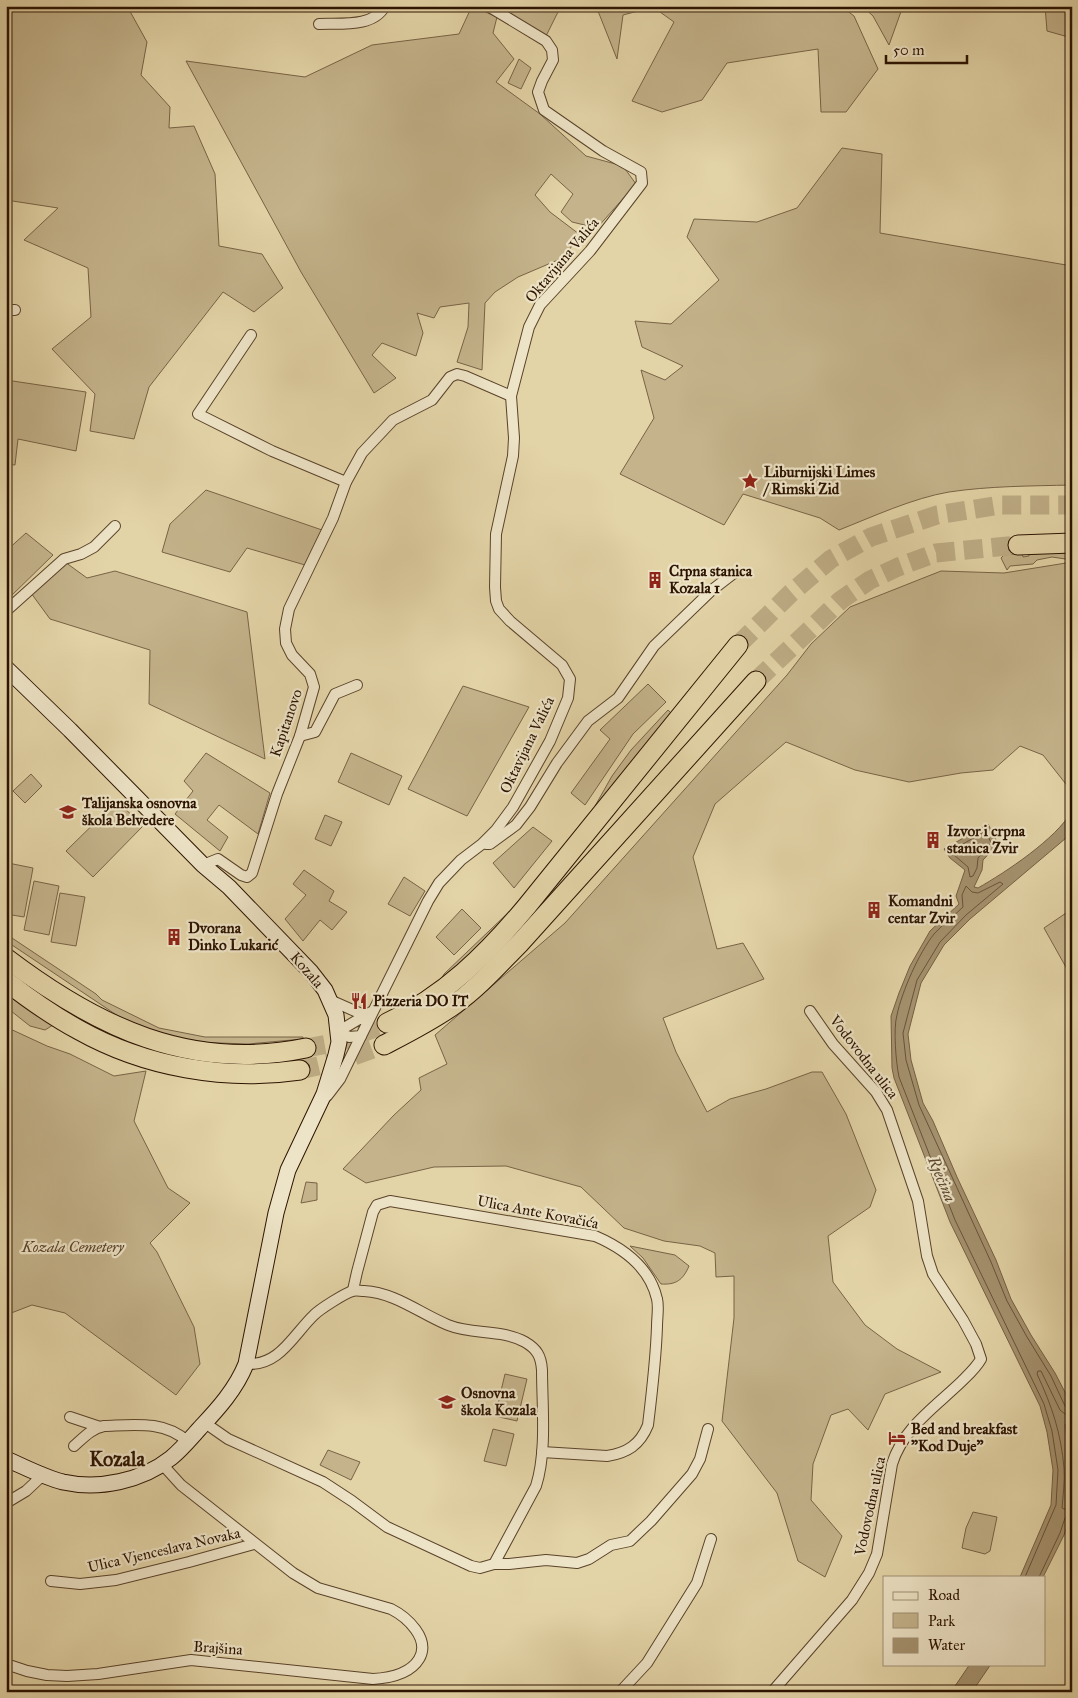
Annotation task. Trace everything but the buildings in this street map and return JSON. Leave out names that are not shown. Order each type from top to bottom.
[{"type":"highway","points":[[1018,545],[1072,543]]},
{"type":"highway","points":[[387,1023],[441,992],[472,966],[495,943],[532,901],[738,645]]},
{"type":"highway","points":[[384,1045],[438,1016],[456,1004],[486,978],[520,943],[756,681]]},
{"type":"highway","points":[[6,958],[75,1006],[97,1018],[142,1037],[188,1050],[212,1053],[274,1054],[306,1048]]},
{"type":"highway","points":[[6,981],[60,1019],[81,1031],[124,1051],[148,1059],[195,1070],[218,1072],[257,1073],[300,1070]]},
{"type":"main road","name":"Kozala","points":[[6,668],[203,865],[228,887],[311,972],[330,1000],[336,1015],[339,1042],[332,1073],[288,1170],[276,1213],[246,1364],[235,1386],[188,1442],[162,1464],[127,1480],[100,1484],[63,1482],[6,1459]]},
{"type":"street","points":[[319,24],[366,22],[383,11],[385,6]]},
{"type":"street","name":"Oktavijana Valića","points":[[317,1109],[340,1079],[361,1036],[368,1014],[381,996],[428,901],[439,883],[461,860],[482,844],[496,830],[513,807],[553,732],[570,689],[570,679],[562,665],[510,622],[496,602],[496,534],[514,456],[511,396],[529,327],[540,305],[590,251],[642,183],[641,172],[603,151],[544,110],[538,92],[553,60],[552,50],[546,41],[488,6]]},
{"type":"street","points":[[251,335],[198,414],[272,451],[346,482]]},
{"type":"street","name":"Kapitanovo","points":[[203,865],[218,859],[241,875],[246,877],[252,873],[277,794],[300,736],[314,687],[310,674],[292,655],[286,643],[285,629],[289,609],[333,518],[346,482],[362,453],[393,420],[432,400],[450,377],[457,374],[511,396]]},
{"type":"street","points":[[6,611],[64,559],[82,554],[94,547],[115,526]]},
{"type":"street","name":"Oktavijana Valića","points":[[482,844],[490,844],[516,825],[530,807],[557,763],[588,721],[618,698],[654,646],[712,590],[734,573]]},
{"type":"street","points":[[300,736],[315,732],[335,694],[357,685]]},
{"type":"street","points":[[330,1000],[368,1014]]},
{"type":"street","name":"Vodovodna ulica","points":[[772,1692],[852,1600],[869,1573],[877,1554],[892,1464],[904,1440],[916,1423],[972,1371],[981,1359],[976,1344],[963,1320],[930,1268],[918,1201],[887,1110],[876,1092],[833,1044],[810,1011]]},
{"type":"street","points":[[338,1031],[368,1014]]},
{"type":"street","points":[[338,1031],[349,1037],[361,1036]]},
{"type":"street","name":"Ulica Ante Kovačića","points":[[353,1290],[356,1272],[373,1212],[377,1205],[390,1201],[595,1236],[617,1247],[633,1259],[649,1278],[658,1301],[656,1351],[648,1425],[641,1439],[629,1450],[607,1456],[542,1452]]},
{"type":"street","points":[[246,1364],[267,1360],[280,1354],[314,1314],[353,1290],[389,1296],[454,1327],[513,1337],[523,1341],[537,1352],[541,1359],[542,1370],[542,1452],[540,1474],[536,1486],[494,1564]]},
{"type":"street","points":[[70,1417],[100,1427],[166,1428],[181,1435],[188,1442]]},
{"type":"street","points":[[205,1423],[228,1439],[322,1482],[388,1527],[471,1566],[480,1568],[494,1564],[546,1560],[577,1563],[589,1559],[611,1545],[630,1541],[651,1521],[692,1474],[700,1459],[708,1429]]},
{"type":"street","points":[[74,1446],[100,1427]]},
{"type":"street","name":"Ulica Vjenceslava Novaka","points":[[162,1464],[181,1485],[293,1573],[318,1588],[391,1609],[402,1614],[415,1628],[422,1647],[421,1654]]},
{"type":"street","points":[[6,1503],[26,1491],[43,1475]]},
{"type":"street","points":[[620,1692],[647,1662],[697,1583],[711,1539]]},
{"type":"street","name":"Ulica Vjenceslava Novaka","points":[[51,1581],[80,1584],[116,1580],[254,1544]]},
{"type":"street","name":"Brajšina","points":[[6,1664],[47,1675],[67,1676],[98,1674],[191,1660],[373,1679],[387,1678],[408,1670],[420,1659],[421,1654]]},
{"type":"green space","points":[[6,6],[127,6],[147,42],[141,75],[170,107],[169,128],[194,126],[215,174],[219,246],[262,254],[283,288],[254,312],[223,292],[149,387],[134,439],[90,431],[95,394],[52,349],[91,317],[88,268],[24,240],[58,208],[6,200]]},
{"type":"green space","points":[[472,6],[497,17],[493,33],[514,59],[496,82],[540,114],[586,156],[623,166],[636,184],[597,228],[572,222],[561,212],[573,194],[551,174],[535,195],[550,212],[579,234],[565,257],[518,277],[495,292],[485,303],[482,370],[457,362],[468,327],[469,303],[440,307],[434,318],[417,313],[423,333],[416,356],[382,343],[372,355],[396,378],[374,393],[301,272],[186,61],[305,77],[372,45],[459,34]]},
{"type":"green space","points":[[497,6],[561,6],[546,36]]},
{"type":"green space","points":[[596,6],[841,6],[854,16],[878,69],[846,112],[821,112],[818,49],[727,63],[702,100],[662,112],[632,101],[674,22],[653,7],[623,15],[617,59]]},
{"type":"green space","points":[[862,6],[903,6],[889,45],[873,16]]},
{"type":"green space","points":[[1045,6],[1072,6],[1072,38],[1047,31]]},
{"type":"green space","points":[[519,59],[531,68],[521,89],[508,83]]},
{"type":"green space","points":[[842,148],[882,154],[880,233],[1072,266],[1072,485],[995,487],[949,492],[907,503],[839,530],[820,518],[743,494],[724,525],[620,474],[654,418],[641,370],[665,380],[683,366],[642,347],[635,321],[671,324],[719,280],[687,237],[694,219],[757,222],[797,208]]},
{"type":"green space","points":[[6,380],[86,392],[76,451],[18,439],[15,465],[6,464]]},
{"type":"green space","points":[[206,490],[322,530],[305,565],[247,548],[230,572],[162,552],[170,524]]},
{"type":"green space","points":[[26,533],[53,555],[7,600],[6,551]]},
{"type":"green space","points":[[1072,552],[1072,560],[1052,557],[1037,560],[1033,564],[1010,566],[1007,570],[1001,558],[1004,555],[1022,553],[1023,557],[1029,556],[1029,553]]},
{"type":"green space","points":[[65,562],[87,578],[115,571],[247,612],[265,759],[149,704],[150,650],[50,619],[31,593]]},
{"type":"green space","points":[[1066,563],[1072,564],[1072,784],[1069,788],[1043,755],[1020,746],[993,770],[961,773],[909,782],[855,770],[786,742],[715,804],[693,857],[717,949],[743,943],[764,979],[663,1018],[676,1052],[707,1112],[730,1099],[766,1089],[812,1072],[822,1072],[846,1114],[876,1190],[870,1207],[828,1236],[833,1282],[865,1325],[897,1349],[941,1372],[885,1394],[868,1430],[848,1409],[831,1415],[813,1464],[811,1500],[842,1536],[825,1577],[798,1561],[777,1493],[722,1421],[734,1318],[734,1276],[716,1277],[715,1253],[700,1246],[664,1241],[624,1228],[581,1187],[506,1166],[434,1167],[366,1183],[343,1169],[394,1115],[421,1090],[419,1078],[447,1064],[435,1035],[565,923],[787,675],[811,644],[850,607],[941,571],[1004,573]]},
{"type":"green space","points":[[648,684],[666,702],[633,734],[585,805],[571,793],[610,739],[600,730]]},
{"type":"green space","points":[[463,686],[529,707],[467,816],[408,789]]},
{"type":"green space","points":[[668,710],[672,714],[596,808],[595,806],[612,776],[631,750]]},
{"type":"green space","points":[[206,753],[270,793],[258,834],[219,805],[207,820],[228,837],[220,851],[175,814],[193,791],[184,781]]},
{"type":"green space","points":[[351,753],[402,776],[389,805],[338,782]]},
{"type":"green space","points":[[31,774],[42,786],[25,803],[13,791]]},
{"type":"green space","points":[[117,801],[143,826],[93,877],[66,851]]},
{"type":"green space","points":[[325,815],[342,822],[331,846],[315,839]]},
{"type":"green space","points":[[533,827],[552,841],[514,888],[493,863]]},
{"type":"green space","points":[[8,863],[33,868],[24,917],[6,914],[6,874]]},
{"type":"green space","points":[[304,870],[334,891],[329,901],[347,912],[332,930],[320,920],[303,941],[285,919],[306,895],[293,884]]},
{"type":"green space","points":[[404,877],[425,891],[410,916],[388,904]]},
{"type":"green space","points":[[34,881],[59,886],[49,935],[24,930]]},
{"type":"green space","points":[[533,885],[490,937],[439,983],[444,974],[512,909]]},
{"type":"green space","points":[[60,893],[85,897],[76,946],[51,942]]},
{"type":"green space","points":[[462,909],[481,928],[454,955],[436,937]]},
{"type":"green space","points":[[1072,909],[1072,978],[1044,928]]},
{"type":"green space","points":[[6,934],[96,994],[102,1000],[159,1028],[205,1037],[303,1037],[303,1039],[248,1044],[191,1042],[130,1024],[6,941]]},
{"type":"green space","points":[[6,991],[53,1025],[45,1030],[30,1026],[6,1007]]},
{"type":"green space","name":"Kozala Cemetery","points":[[6,1027],[47,1046],[70,1054],[114,1076],[146,1071],[134,1121],[168,1188],[190,1203],[150,1243],[157,1252],[194,1327],[200,1364],[176,1395],[65,1313],[32,1305],[6,1315]]},
{"type":"green space","points":[[306,1182],[317,1183],[317,1200],[301,1203]]},
{"type":"green space","points":[[630,1246],[675,1255],[689,1266],[678,1281],[671,1284],[661,1284],[643,1258]]},
{"type":"green space","points":[[505,1374],[527,1379],[517,1421],[495,1416]]},
{"type":"green space","points":[[493,1429],[514,1434],[506,1466],[484,1461]]},
{"type":"green space","points":[[328,1450],[360,1462],[351,1480],[320,1465]]},
{"type":"green space","points":[[973,1512],[997,1517],[990,1551],[985,1554],[962,1548],[966,1528]]},
{"type":"water","name":"Rječina","points":[[1072,811],[1072,833],[970,919],[944,945],[921,983],[908,1034],[911,1060],[923,1103],[996,1260],[1011,1299],[1055,1373],[1067,1396],[1072,1412],[1072,1513],[1064,1535],[1044,1576],[1020,1576],[1051,1505],[1053,1470],[1047,1432],[1040,1406],[950,1222],[894,1078],[892,1068],[891,1016],[910,966],[930,931],[959,904],[956,896],[965,870],[950,858],[944,849],[988,824],[998,844],[983,860],[982,870],[974,887],[978,888],[1030,854],[1065,822]]},
{"type":"water","points":[[969,1666],[990,1666],[972,1692],[951,1692]]},
{"type":"tunnel","points":[[738,645],[791,593],[831,559],[871,537],[937,515],[1000,505],[1072,505]]},
{"type":"tunnel","points":[[756,681],[841,600],[870,580],[936,553],[1018,545]]},
{"type":"tunnel","points":[[306,1048],[340,1042],[387,1023]]},
{"type":"tunnel","points":[[300,1070],[343,1060],[384,1045]]},
{"type":"place","name":"Liburnijski Limes / Rimski Zid","points":[[750,481]]},
{"type":"place","name":"Crpna stanica Kozala 1","points":[[655,580]]},
{"type":"place","name":"Talijanska osnovna škola Belvedere","points":[[68,812]]},
{"type":"place","name":"Izvor i crpna stanica Zvir","points":[[933,840]]},
{"type":"place","name":"Komandni centar Zvir","points":[[874,910]]},
{"type":"place","name":"Dvorana Dinko Lukarić","points":[[174,937]]},
{"type":"place","name":"Pizzeria DO IT","points":[[359,1001]]},
{"type":"place","name":"Osnovna škola Kozala","points":[[447,1402]]},
{"type":"place","name":"Bed and breakfast \"Kod Duje\"","points":[[897,1438]]},
{"type":"district","name":"Kozala","points":[[117,1459]]}]
